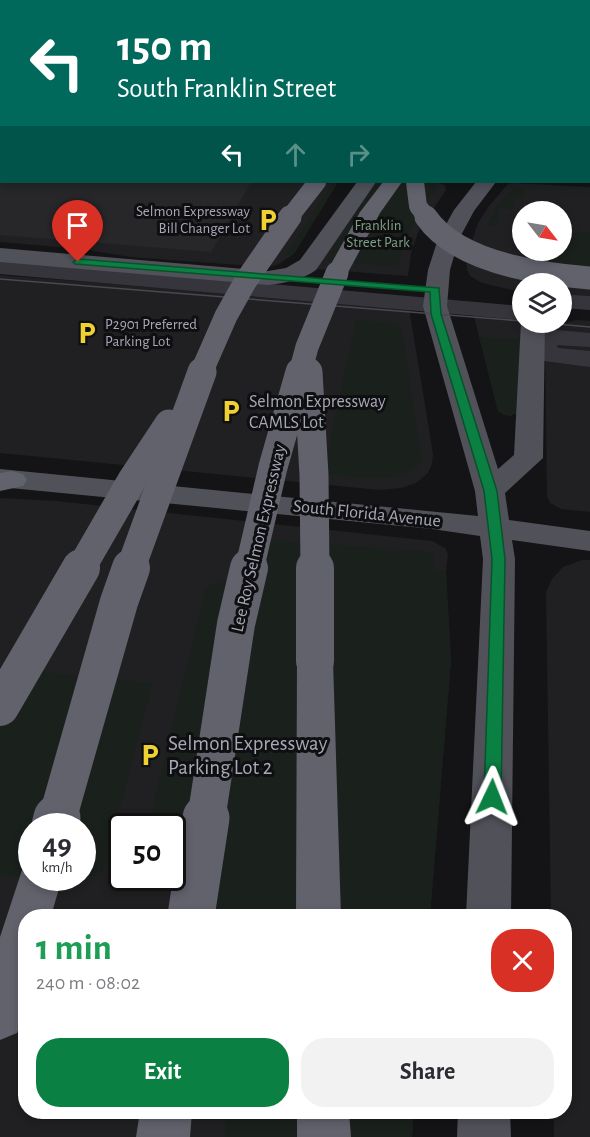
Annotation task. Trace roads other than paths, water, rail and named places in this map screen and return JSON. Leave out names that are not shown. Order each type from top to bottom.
[{"type":"highway","points":[[59,813],[119,602],[197,383],[226,316],[245,282],[299,203],[316,183]]},
{"type":"highway","name":"Lee Roy Selmon Expressway","points":[[192,909],[236,624],[273,467],[307,347],[330,288],[356,237],[391,183]]},
{"type":"highway","points":[[415,183],[416,205],[440,233],[460,246],[484,257],[528,270],[590,278]]},
{"type":"highway","points":[[307,347],[314,475],[319,909]]},
{"type":"highway","points":[[0,707],[132,480],[197,383]]},
{"type":"highway","points":[[31,909],[36,891]]},
{"type":"highway","points":[[0,1016],[18,954]]},
{"type":"highway","points":[[163,1137],[165,1119]]},
{"type":"highway","points":[[323,1119],[324,1137]]},
{"type":"main road","points":[[0,255],[268,278],[288,275],[308,265],[365,183]]},
{"type":"main road","points":[[485,183],[470,200],[450,231],[435,298],[490,491],[499,559],[489,909]]},
{"type":"main road","points":[[490,491],[528,458],[533,333]]},
{"type":"main road","name":"South Florida Avenue","points":[[4,480],[420,518],[590,541]]},
{"type":"main road","points":[[484,1119],[484,1137]]},
{"type":"street","points":[[0,267],[435,298],[512,297]]},
{"type":"street","points":[[268,278],[435,298],[512,311]]},
{"type":"street","points":[[572,302],[590,303]]},
{"type":"street","points":[[572,317],[590,319]]},
{"type":"street","points":[[590,340],[545,336],[545,355],[590,359]]},
{"type":"tram line","points":[[0,279],[512,320]]},
{"type":"tram line","points":[[572,325],[590,327]]},
{"type":"place","name":"Selmon Expressway Bill Changer Lot","points":[[268,220]]},
{"type":"place","name":"P2901 Preferred Parking Lot","points":[[87,333]]},
{"type":"place","name":"Selmon Expressway CAMLS Lot","points":[[231,411]]},
{"type":"place","name":"Selmon Expressway Parking Lot 2","points":[[150,755]]},
{"type":"park label","name":"Franklin Street Park","points":[[378,234]]}]
